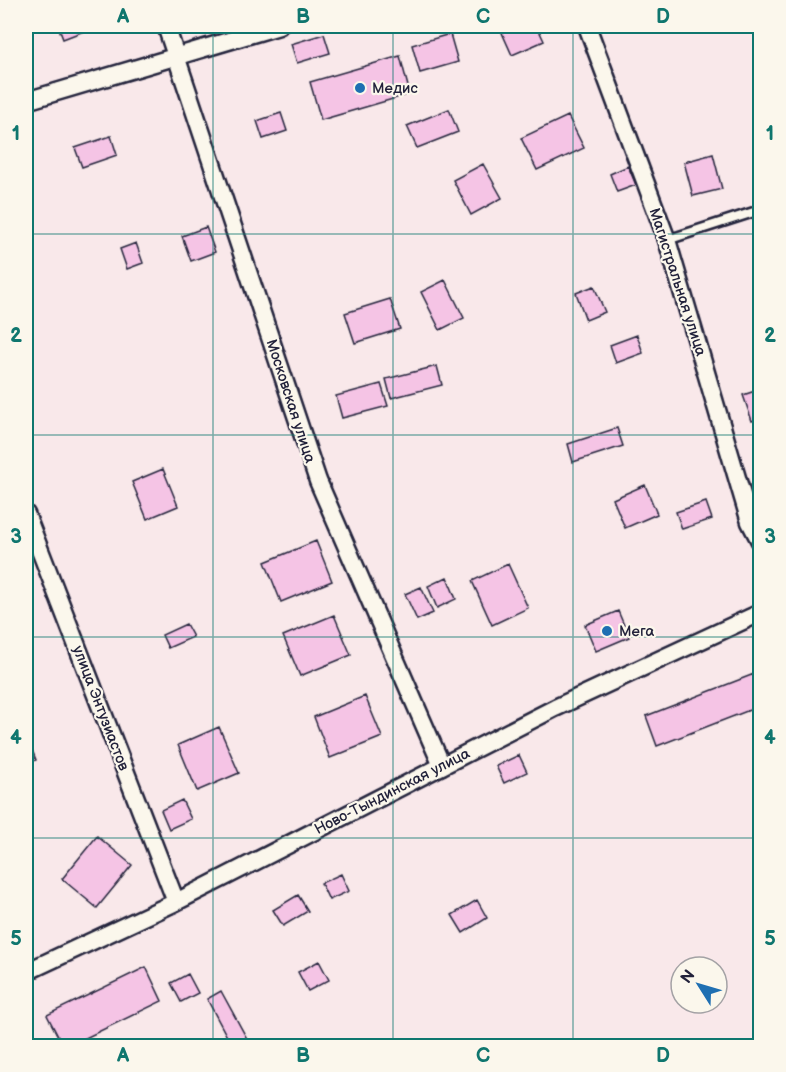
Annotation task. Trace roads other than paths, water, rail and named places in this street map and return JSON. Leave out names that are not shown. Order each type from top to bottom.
[{"type":"street","name":"Московская улица","points":[[166,26],[318,481],[442,766]]},
{"type":"street","points":[[26,101],[279,26]]},
{"type":"street","name":"Магистральная улица","points":[[587,26],[666,240],[750,522],[760,541]]},
{"type":"street","name":"улица Энтузиастов","points":[[26,514],[176,902]]},
{"type":"street","name":"Ново-Тындинская улица","points":[[26,972],[176,902],[555,708],[760,613]]},
{"type":"lane","points":[[666,240],[760,210]]},
{"type":"place","name":"Медис","points":[[360,88]]},
{"type":"place","name":"Мега","points":[[607,631]]}]
